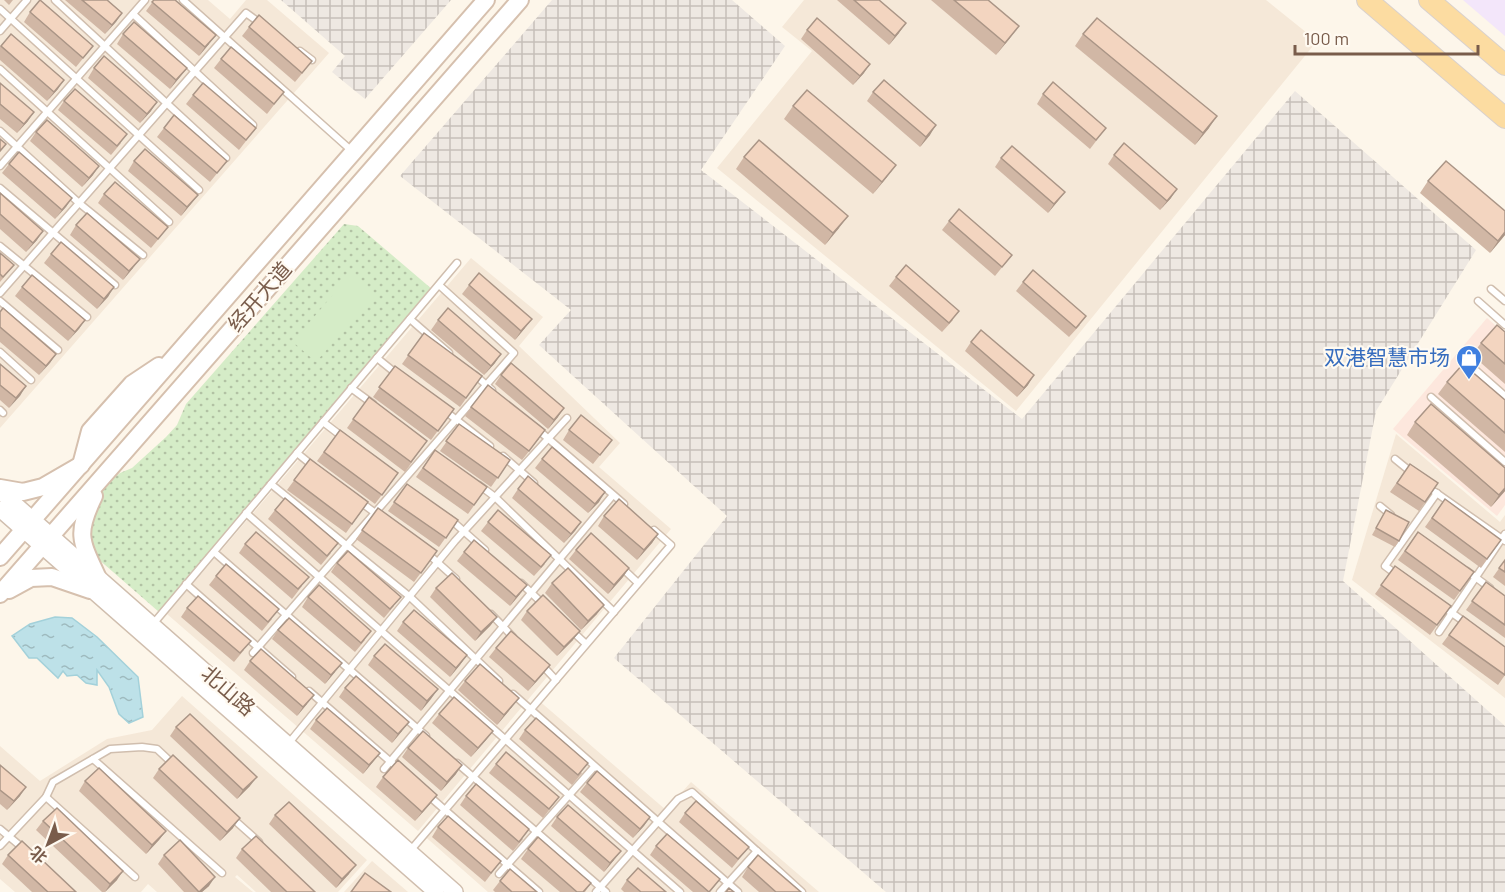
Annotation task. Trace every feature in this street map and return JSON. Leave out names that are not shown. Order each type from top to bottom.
[{"type":"main road","name":"经开大道","points":[[0,557],[486,0]]},
{"type":"main road","name":"经开大道","points":[[0,595],[520,0]]},
{"type":"main road","points":[[1367,0],[1505,118]]},
{"type":"main road","points":[[1429,0],[1503,60]]},
{"type":"main road","points":[[0,489],[23,492],[43,487],[81,465]]},
{"type":"main road","points":[[0,595],[31,578],[52,577],[94,583],[81,531],[84,517],[104,476]]},
{"type":"street","name":"北山路","points":[[0,489],[28,525],[46,542],[94,583],[422,886],[436,892]]},
{"type":"street","name":"北山路","points":[[0,509],[28,525]]},
{"type":"street","name":"北山路","points":[[94,583],[152,625],[455,892]]},
{"type":"lane","points":[[0,31],[27,0]]},
{"type":"lane","points":[[55,0],[226,158]]},
{"type":"lane","points":[[0,166],[145,0]]},
{"type":"lane","points":[[183,0],[353,153]]},
{"type":"lane","points":[[0,9],[199,190]]},
{"type":"lane","points":[[0,292],[246,13],[265,26]]},
{"type":"lane","points":[[133,14],[253,125]]},
{"type":"lane","points":[[293,46],[312,60]]},
{"type":"lane","points":[[0,69],[169,222]]},
{"type":"lane","points":[[0,131],[79,203],[143,255]]},
{"type":"lane","points":[[0,188],[115,285]]},
{"type":"lane","points":[[0,246],[87,317]]},
{"type":"lane","points":[[152,625],[458,262]]},
{"type":"lane","points":[[253,653],[514,354],[439,285]]},
{"type":"lane","points":[[1491,289],[1505,301]]},
{"type":"lane","points":[[0,301],[58,350]]},
{"type":"lane","points":[[1478,301],[1505,325]]},
{"type":"lane","points":[[410,319],[452,356]]},
{"type":"lane","points":[[0,352],[31,380]]},
{"type":"lane","points":[[377,358],[403,379]]},
{"type":"lane","points":[[1462,358],[1505,396]]},
{"type":"lane","points":[[469,370],[495,393]]},
{"type":"lane","points":[[351,388],[378,408]]},
{"type":"lane","points":[[1431,398],[1505,462]]},
{"type":"lane","points":[[438,406],[520,469],[536,485]]},
{"type":"lane","points":[[288,744],[464,530],[567,418]]},
{"type":"lane","points":[[323,422],[349,442]]},
{"type":"lane","points":[[530,423],[630,509]]},
{"type":"lane","points":[[422,442],[440,456]]},
{"type":"lane","points":[[297,453],[323,473]]},
{"type":"lane","points":[[1395,459],[1420,480]]},
{"type":"lane","points":[[393,476],[411,489]]},
{"type":"lane","points":[[476,483],[495,497],[614,612]]},
{"type":"lane","points":[[271,484],[409,596],[530,710],[738,892]]},
{"type":"lane","points":[[1428,486],[1504,538],[1439,633]]},
{"type":"lane","points":[[349,493],[384,520]]},
{"type":"lane","points":[[1404,580],[1385,566],[1437,493]]},
{"type":"lane","points":[[384,769],[613,495]]},
{"type":"lane","points":[[1380,506],[1395,518]]},
{"type":"lane","points":[[246,513],[680,892]]},
{"type":"lane","points":[[446,517],[464,530],[489,554]]},
{"type":"lane","points":[[576,523],[591,538]]},
{"type":"lane","points":[[410,852],[671,545],[646,523]]},
{"type":"lane","points":[[1403,524],[1420,537]]},
{"type":"lane","points":[[420,547],[463,585]]},
{"type":"lane","points":[[214,552],[434,742]]},
{"type":"lane","points":[[615,561],[638,583]]},
{"type":"lane","points":[[1457,564],[1495,592]]},
{"type":"lane","points":[[514,577],[547,608]]},
{"type":"lane","points":[[186,584],[298,682]]},
{"type":"lane","points":[[1433,600],[1470,625]]},
{"type":"lane","points":[[487,610],[518,641]]},
{"type":"lane","points":[[562,622],[586,644]]},
{"type":"lane","points":[[533,657],[556,680]]},
{"type":"lane","points":[[306,688],[406,776]]},
{"type":"lane","points":[[0,846],[46,797],[52,783],[110,749],[142,747],[157,749],[183,773]]},
{"type":"lane","points":[[449,756],[601,890],[632,850],[678,799],[692,792],[802,892]]},
{"type":"lane","points":[[93,759],[222,873]]},
{"type":"lane","points":[[499,874],[594,767]]},
{"type":"lane","points":[[422,789],[539,892]]},
{"type":"lane","points":[[46,797],[135,877]]},
{"type":"lane","points":[[227,813],[262,844]]},
{"type":"lane","points":[[0,829],[33,857]]},
{"type":"lane","points":[[720,892],[757,851]]},
{"type":"shaded area","points":[[0,0],[208,0],[230,19],[246,0],[267,0],[329,53],[0,428]]},
{"type":"shaded area","points":[[281,0],[451,0],[365,99],[332,72],[345,56]]},
{"type":"shaded area","points":[[552,0],[732,0],[785,46],[701,170],[1022,419],[1295,91],[1476,250],[1376,411],[1343,581],[1505,726],[1505,892],[886,892],[614,658],[727,516],[539,345],[571,310],[400,176]]},
{"type":"shaded area","points":[[804,0],[1266,0],[1317,41],[1016,411],[717,168],[812,51],[782,27]]},
{"type":"shaded area","points":[[1463,0],[1505,0],[1505,36]]},
{"type":"shaded area","points":[[471,258],[543,317],[519,346],[620,443],[599,467],[671,529],[418,831],[167,614]]},
{"type":"shaded area","name":"双港智慧市场","points":[[1487,318],[1505,334],[1505,505],[1497,516],[1393,429]]},
{"type":"shaded area","points":[[1396,434],[1500,522],[1505,515],[1505,698],[1352,580]]},
{"type":"shaded area","points":[[182,696],[367,860],[338,892],[256,892],[237,875],[235,877],[253,892],[157,892],[148,884],[141,892],[15,892],[0,879],[0,746],[40,781],[107,739],[152,730]]},
{"type":"shaded area","points":[[537,699],[666,810],[691,782],[819,892],[488,892],[421,833]]},
{"type":"shaded area","points":[[372,861],[408,892],[344,892]]},
{"type":"green space","points":[[344,224],[358,226],[433,290],[159,612],[97,558],[92,544],[90,525],[93,506],[102,488],[120,473],[132,468],[177,425],[186,404]]},
{"type":"green space","points":[[351,273],[375,294],[316,362],[293,342]]},
{"type":"water","points":[[55,617],[72,618],[97,637],[138,677],[143,717],[129,723],[119,714],[109,687],[97,670],[97,685],[86,683],[77,675],[67,676],[63,671],[58,678],[37,658],[29,658],[12,636],[30,624]]},
{"type":"building","points":[[40,0],[93,46],[83,58],[30,12]]},
{"type":"building","points":[[82,0],[107,0],[122,13],[112,25]]},
{"type":"building","points":[[154,0],[175,0],[216,35],[205,47],[152,2]]},
{"type":"building","points":[[854,0],[879,0],[906,23],[895,36]]},
{"type":"building","points":[[954,0],[988,0],[1019,26],[1005,43]]},
{"type":"building","points":[[259,15],[312,61],[302,73],[249,27]]},
{"type":"building","points":[[817,18],[870,64],[860,76],[807,30]]},
{"type":"building","points":[[1097,18],[1217,116],[1203,133],[1083,34]]},
{"type":"building","points":[[134,22],[187,68],[176,80],[123,34]]},
{"type":"building","points":[[11,34],[64,80],[54,92],[1,46]]},
{"type":"building","points":[[231,47],[284,92],[274,104],[221,59]]},
{"type":"building","points":[[104,56],[157,102],[147,114],[94,68]]},
{"type":"building","points":[[884,80],[936,125],[926,137],[873,92]]},
{"type":"building","points":[[1053,82],[1106,128],[1096,140],[1043,94]]},
{"type":"building","points":[[0,83],[34,112],[24,124],[0,104]]},
{"type":"building","points":[[203,83],[256,128],[246,140],[193,95]]},
{"type":"building","points":[[75,89],[127,134],[117,146],[64,101]]},
{"type":"building","points":[[807,90],[896,165],[882,182],[793,106]]},
{"type":"building","points":[[174,115],[227,161],[217,173],[164,128]]},
{"type":"building","points":[[47,120],[99,166],[89,178],[36,132]]},
{"type":"building","points":[[0,139],[6,144],[0,151]]},
{"type":"building","points":[[759,140],[848,216],[833,233],[744,157]]},
{"type":"building","points":[[1124,143],[1177,189],[1167,201],[1114,155]]},
{"type":"building","points":[[1012,146],[1065,192],[1054,204],[1001,158]]},
{"type":"building","points":[[145,149],[198,195],[187,207],[134,161]]},
{"type":"building","points":[[19,152],[72,198],[62,210],[9,164]]},
{"type":"building","points":[[1446,161],[1505,211],[1505,232],[1498,241],[1428,181]]},
{"type":"building","points":[[115,182],[168,227],[158,239],[104,194]]},
{"type":"building","points":[[0,193],[43,231],[33,243],[0,214]]},
{"type":"building","points":[[959,209],[1012,255],[1002,267],[949,221]]},
{"type":"building","points":[[87,213],[140,259],[129,271],[76,225]]},
{"type":"building","points":[[61,242],[114,287],[104,299],[51,254]]},
{"type":"building","points":[[0,253],[14,265],[3,277],[0,274]]},
{"type":"building","points":[[906,265],[959,311],[949,323],[896,277]]},
{"type":"building","points":[[1033,270],[1086,316],[1076,328],[1023,282]]},
{"type":"building","points":[[479,273],[532,319],[521,331],[469,285]]},
{"type":"building","points":[[32,275],[85,320],[75,332],[22,287]]},
{"type":"building","points":[[3,308],[56,354],[46,366],[0,327],[0,312]]},
{"type":"building","points":[[448,308],[501,354],[491,366],[438,320]]},
{"type":"building","points":[[1497,325],[1505,332],[1505,364],[1481,343]]},
{"type":"building","points":[[981,330],[1034,375],[1024,388],[971,342]]},
{"type":"building","points":[[424,333],[482,376],[466,398],[408,355]]},
{"type":"building","points":[[511,363],[564,408],[554,420],[501,375]]},
{"type":"building","points":[[0,364],[26,386],[16,398],[0,385]]},
{"type":"building","points":[[1463,364],[1505,400],[1505,433],[1447,382]]},
{"type":"building","points":[[395,366],[454,409],[438,431],[379,387]]},
{"type":"building","points":[[488,385],[545,430],[529,451],[471,407]]},
{"type":"building","points":[[369,397],[427,441],[411,462],[353,419]]},
{"type":"building","points":[[1431,404],[1505,468],[1505,488],[1499,495],[1415,422]]},
{"type":"building","points":[[581,415],[612,440],[600,455],[569,430]]},
{"type":"building","points":[[459,424],[510,460],[498,478],[446,441]]},
{"type":"building","points":[[340,430],[398,473],[382,495],[324,452]]},
{"type":"building","points":[[552,447],[605,492],[595,504],[542,459]]},
{"type":"building","points":[[435,450],[487,487],[474,505],[423,468]]},
{"type":"building","points":[[310,459],[368,502],[352,524],[294,480]]},
{"type":"building","points":[[1410,464],[1438,483],[1425,502],[1397,483]]},
{"type":"building","points":[[528,476],[581,522],[571,534],[518,489]]},
{"type":"building","points":[[407,484],[458,520],[446,538],[394,502]]},
{"type":"building","points":[[285,498],[338,543],[327,556],[275,510]]},
{"type":"building","points":[[619,499],[658,534],[644,550],[604,516]]},
{"type":"building","points":[[1445,499],[1501,540],[1487,559],[1432,518]]},
{"type":"building","points":[[378,508],[437,551],[421,573],[362,530]]},
{"type":"building","points":[[498,510],[551,555],[541,567],[488,522]]},
{"type":"building","points":[[1386,510],[1409,522],[1399,541],[1376,528]]},
{"type":"building","points":[[256,532],[309,577],[298,589],[245,544]]},
{"type":"building","points":[[1418,532],[1474,572],[1460,591],[1405,551]]},
{"type":"building","points":[[591,533],[629,568],[614,585],[576,550]]},
{"type":"building","points":[[474,540],[527,585],[516,597],[464,552]]},
{"type":"building","points":[[348,551],[401,597],[390,609],[337,563]]},
{"type":"building","points":[[1505,560],[1505,572],[1499,568]]},
{"type":"building","points":[[226,564],[279,609],[268,622],[216,576]]},
{"type":"building","points":[[1395,566],[1451,606],[1437,625],[1381,585]]},
{"type":"building","points":[[568,568],[604,605],[588,621],[552,583]]},
{"type":"building","points":[[452,573],[497,617],[481,632],[436,588]]},
{"type":"building","points":[[1486,582],[1505,596],[1505,625],[1472,601]]},
{"type":"building","points":[[319,585],[371,631],[361,643],[308,597]]},
{"type":"building","points":[[543,595],[580,631],[564,647],[527,611]]},
{"type":"building","points":[[198,596],[251,641],[240,653],[187,608]]},
{"type":"building","points":[[414,610],[467,655],[456,668],[403,622]]},
{"type":"building","points":[[1463,616],[1505,647],[1505,675],[1449,635]]},
{"type":"building","points":[[289,618],[342,663],[331,675],[278,630]]},
{"type":"building","points":[[511,631],[550,665],[535,682],[496,648]]},
{"type":"building","points":[[385,644],[438,689],[427,701],[374,656]]},
{"type":"building","points":[[261,649],[314,695],[303,707],[250,661]]},
{"type":"building","points":[[480,664],[519,698],[504,715],[465,681]]},
{"type":"building","points":[[356,676],[409,722],[398,734],[345,688]]},
{"type":"building","points":[[454,697],[493,731],[478,748],[439,714]]},
{"type":"building","points":[[327,708],[380,753],[369,765],[316,720]]},
{"type":"building","points":[[190,714],[257,777],[243,790],[176,727]]},
{"type":"building","points":[[536,718],[588,763],[578,775],[525,730]]},
{"type":"building","points":[[423,731],[462,765],[447,782],[408,748]]},
{"type":"building","points":[[506,752],[559,797],[549,809],[496,764]]},
{"type":"building","points":[[173,755],[240,818],[227,832],[159,769]]},
{"type":"building","points":[[398,760],[437,795],[422,812],[383,777]]},
{"type":"building","points":[[0,765],[26,787],[14,801],[0,790]]},
{"type":"building","points":[[99,768],[166,831],[152,845],[85,781]]},
{"type":"building","points":[[597,771],[650,817],[640,829],[587,783]]},
{"type":"building","points":[[476,784],[529,829],[519,842],[466,796]]},
{"type":"building","points":[[696,801],[749,847],[738,859],[685,813]]},
{"type":"building","points":[[289,802],[356,865],[342,879],[275,815]]},
{"type":"building","points":[[568,805],[621,851],[610,863],[557,817]]},
{"type":"building","points":[[57,808],[123,871],[110,884],[43,821]]},
{"type":"building","points":[[448,816],[501,861],[491,873],[438,827]]},
{"type":"building","points":[[667,834],[720,879],[709,892],[656,846]]},
{"type":"building","points":[[256,836],[315,892],[287,892],[242,849]]},
{"type":"building","points":[[538,837],[591,883],[583,892],[577,892],[528,849]]},
{"type":"building","points":[[180,840],[215,877],[199,892],[164,855]]},
{"type":"building","points":[[22,841],[76,892],[48,892],[8,855]]},
{"type":"building","points":[[758,855],[801,892],[776,892],[748,867]]},
{"type":"building","points":[[638,868],[666,892],[641,892],[627,880]]},
{"type":"building","points":[[510,869],[537,892],[512,892],[500,881]]},
{"type":"building","points":[[365,873],[391,892],[351,892]]},
{"type":"place","name":"双港智慧市场","points":[[1469,381]]}]
